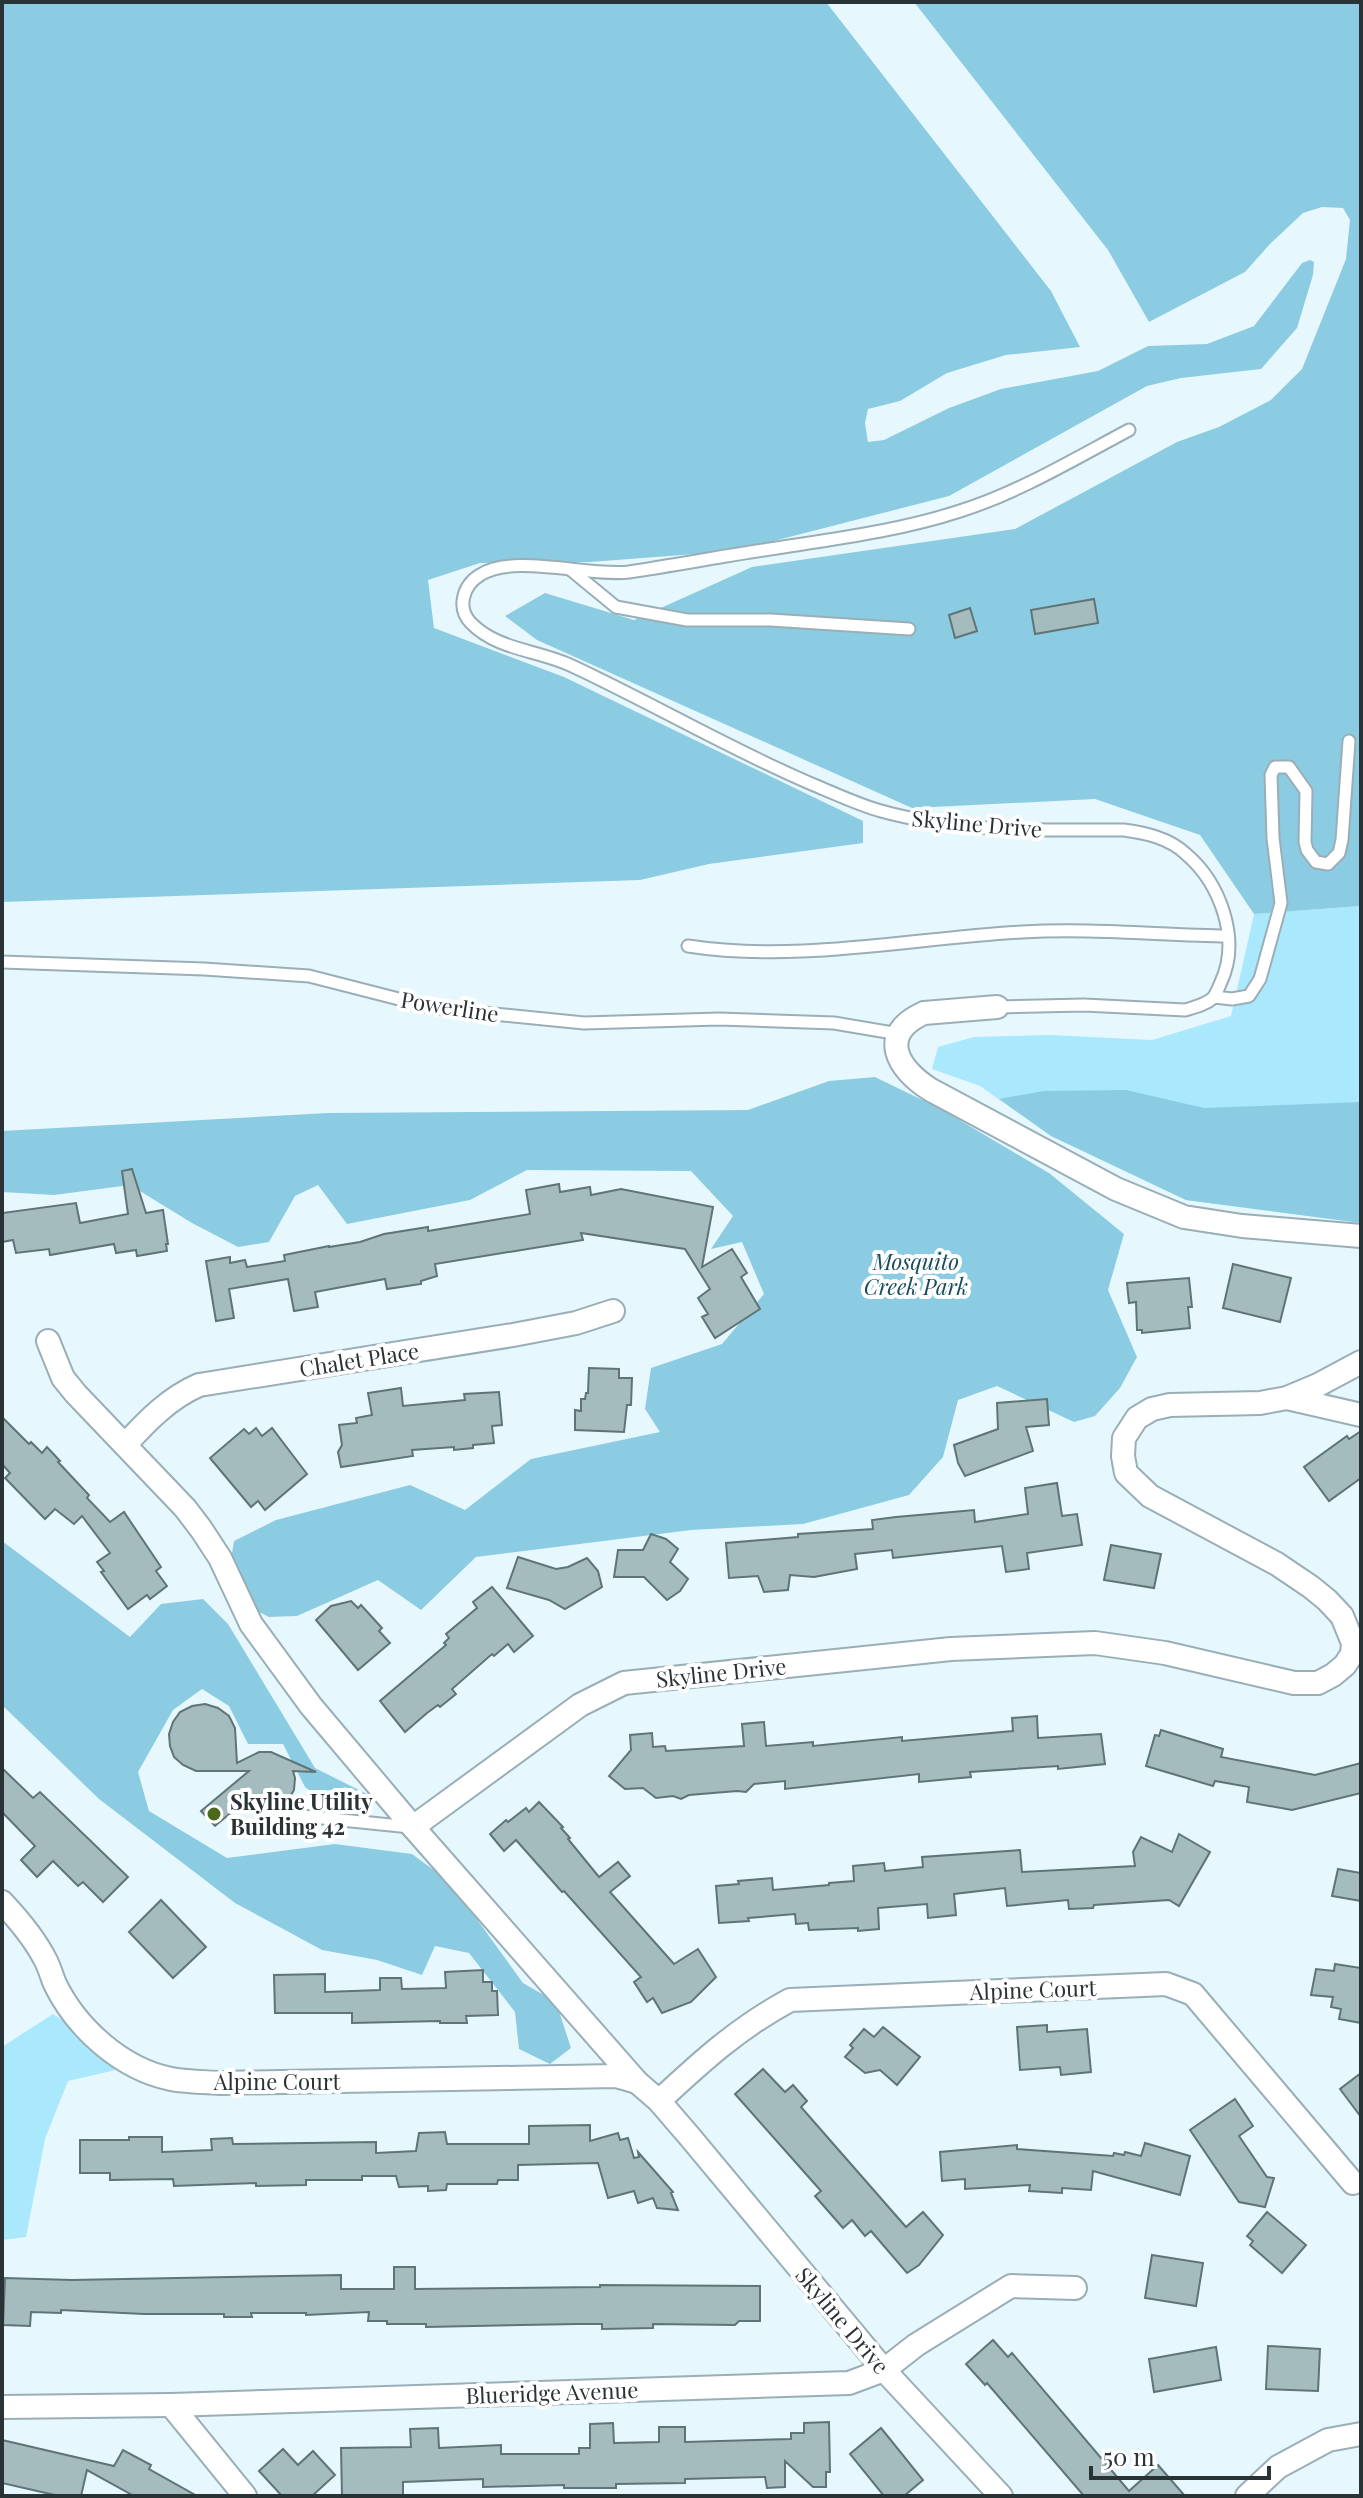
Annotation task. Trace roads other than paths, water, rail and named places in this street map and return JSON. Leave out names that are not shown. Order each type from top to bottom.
[{"type":"street","points":[[997,1007],[924,1013],[914,1017],[899,1034],[896,1046],[898,1058],[916,1081],[1054,1158],[1116,1189],[1184,1217],[1242,1226],[1361,1236]]},
{"type":"street","name":"Chalet Place","points":[[125,1445],[166,1404],[199,1385],[513,1335],[576,1323],[613,1311]]},
{"type":"street","points":[[48,1341],[63,1378],[201,1529],[220,1558],[263,1643],[311,1706],[413,1827]]},
{"type":"street","name":"Skyline Drive","points":[[1001,2496],[884,2370],[659,2101],[637,2082],[413,1827],[580,1705],[624,1683],[648,1679],[951,1649],[1095,1643],[1165,1653],[1294,1683],[1318,1683],[1345,1665],[1352,1654],[1353,1643],[1342,1616],[1327,1600],[1277,1564],[1150,1496],[1126,1473],[1124,1438],[1137,1418],[1152,1409],[1170,1405],[1260,1403],[1287,1398],[1361,1362]]},
{"type":"street","points":[[1287,1398],[1361,1415]]},
{"type":"street","name":"Alpine Court","points":[[2,1902],[38,1947],[61,1994],[88,2032],[133,2066],[154,2075],[173,2080],[220,2083],[616,2076],[637,2082]]},
{"type":"street","name":"Alpine Court","points":[[659,2101],[707,2056],[754,2019],[790,2000],[1166,1984],[1193,1994],[1353,2183]]},
{"type":"street","name":"Blueridge Avenue","points":[[2,2407],[171,2405],[849,2383],[884,2370],[916,2345],[1011,2286],[1075,2288]]},
{"type":"street","points":[[171,2405],[245,2496]]},
{"type":"street","points":[[1247,2496],[1278,2467],[1328,2440],[1361,2434]]},
{"type":"lane","name":"Skyline Drive","points":[[1129,430],[1042,476],[962,511],[859,536],[623,572],[497,567],[469,584],[463,599],[463,613],[487,636],[567,664],[781,771],[879,811],[976,828],[1124,830],[1166,840],[1186,853],[1214,887],[1224,912],[1228,960],[1214,997]]},
{"type":"lane","points":[[571,570],[616,607],[673,618],[771,620],[909,629]]},
{"type":"lane","points":[[997,1007],[1084,1005],[1185,1010],[1201,1006],[1214,997],[1232,999],[1249,996],[1260,979],[1281,903],[1273,838],[1271,775],[1275,767],[1289,767],[1306,791],[1307,850],[1316,862],[1328,864],[1339,853],[1342,840],[1349,741]]},
{"type":"lane","points":[[688,946],[759,953],[1037,931],[1228,936]]},
{"type":"lane","name":"Powerline","points":[[2,962],[309,976],[434,1008],[584,1023],[748,1020],[834,1023],[899,1034]]},
{"type":"lane","points":[[283,1814],[413,1827]]},
{"type":"place","name":"Skyline Utility Building 42","points":[[214,1814]]},
{"type":"park label","name":"Mosquito Creek Park","points":[[916,1274]]}]
